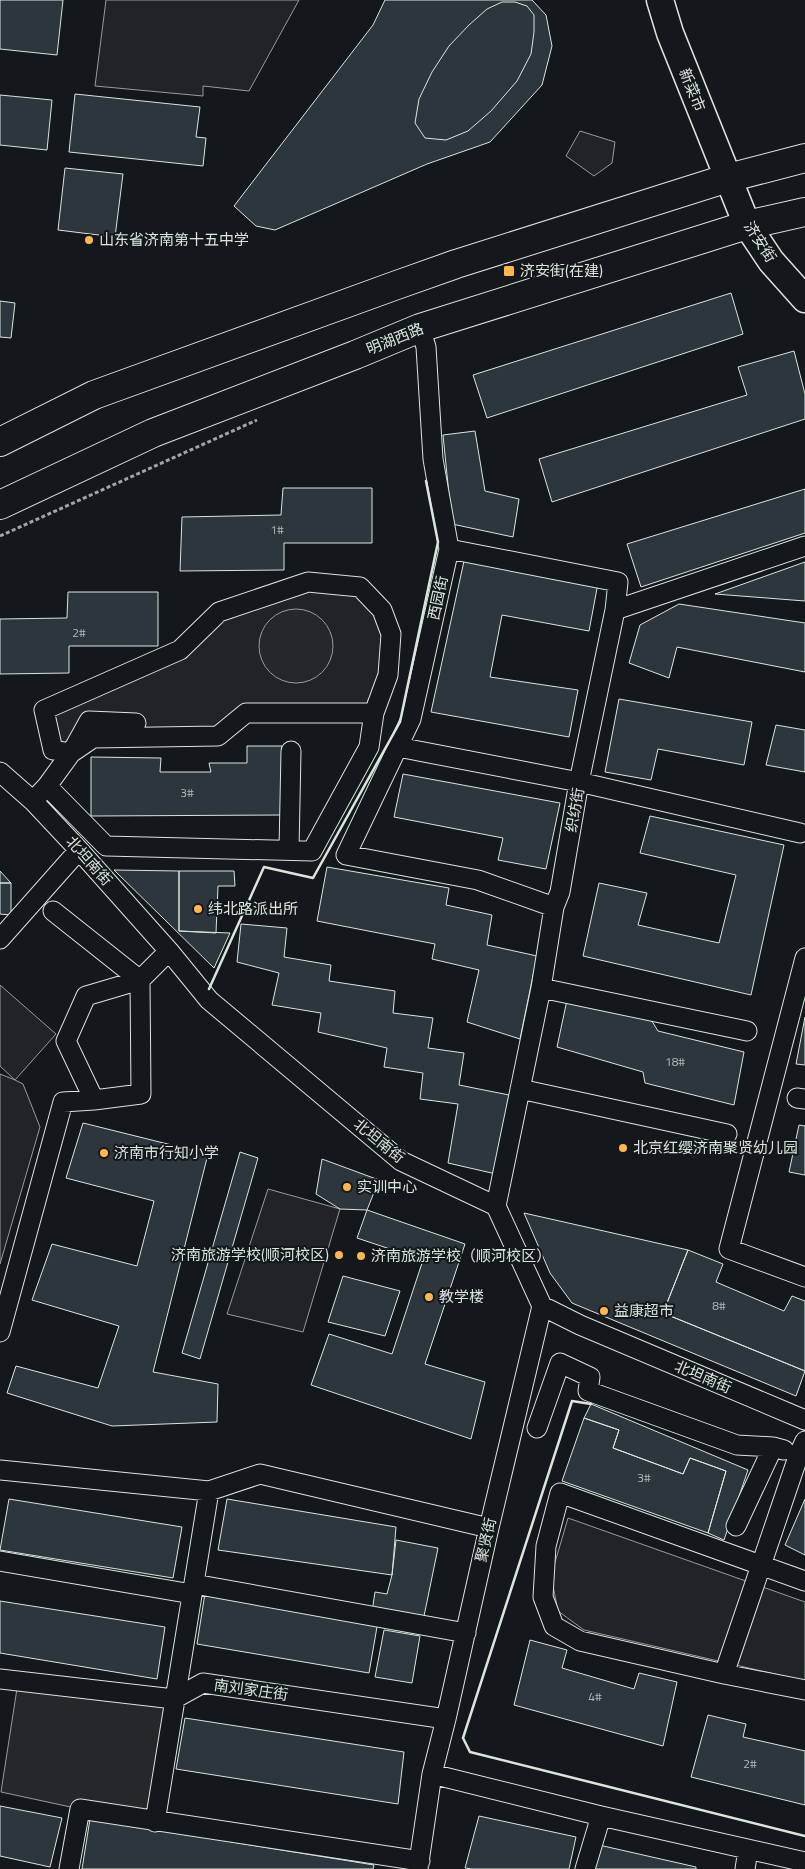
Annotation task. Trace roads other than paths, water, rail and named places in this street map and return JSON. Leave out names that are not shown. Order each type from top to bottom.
[{"type":"main road","name":"新菜市","points":[[660,0],[673,42],[728,178]]},
{"type":"main road","points":[[0,442],[94,395],[456,264],[728,178],[805,158]]},
{"type":"main road","name":"济安街","points":[[728,178],[747,225],[771,261],[805,299]]},
{"type":"main road","name":"明湖西路","points":[[0,505],[153,433],[420,328],[747,225],[805,212]]},
{"type":"street","name":"西园街","points":[[420,328],[426,346],[433,459],[449,549],[411,719],[346,855],[478,880],[554,907]]},
{"type":"street","points":[[615,610],[805,546]]},
{"type":"street","name":"织纺街","points":[[449,549],[618,582],[615,610],[579,782],[560,892],[554,907],[541,988],[496,1206]]},
{"type":"street","points":[[48,786],[106,846],[312,851],[369,747],[374,713],[388,675],[392,634],[382,610],[360,587],[308,582],[219,612],[180,650],[44,710],[53,750],[71,753],[93,738],[218,736],[246,713],[374,713]]},
{"type":"street","points":[[33,801],[48,786],[90,721],[136,723]]},
{"type":"street","points":[[398,747],[579,782],[800,833]]},
{"type":"street","points":[[289,850],[291,751]]},
{"type":"street","name":"北坦南街","points":[[0,772],[33,801],[79,850],[210,1000],[402,1161],[496,1206]]},
{"type":"street","points":[[0,939],[79,850]]},
{"type":"street","points":[[53,911],[140,980]]},
{"type":"street","points":[[94,1100],[66,1041],[86,996],[140,980],[169,951]]},
{"type":"street","points":[[805,958],[730,1249],[805,1277]]},
{"type":"street","points":[[0,1332],[63,1102],[142,1094],[140,980]]},
{"type":"street","points":[[541,988],[747,1031]]},
{"type":"street","points":[[520,1088],[727,1134]]},
{"type":"street","points":[[496,1206],[542,1306]]},
{"type":"street","name":"北坦南街","points":[[542,1306],[580,1325],[805,1420]]},
{"type":"street","name":"聚贤街","points":[[419,1865],[432,1774],[542,1306]]},
{"type":"street","points":[[537,1428],[560,1363],[590,1377],[588,1392],[737,1445],[802,1448],[724,1674]]},
{"type":"street","points":[[736,1526],[773,1447]]},
{"type":"street","points":[[0,1470],[210,1491],[260,1474],[489,1528]]},
{"type":"street","points":[[155,1822],[210,1491]]},
{"type":"street","points":[[805,1580],[560,1493],[546,1546],[543,1597],[554,1626],[580,1641],[724,1674],[805,1690]]},
{"type":"street","points":[[0,1561],[466,1632]]},
{"type":"street","points":[[0,1679],[174,1700]]},
{"type":"street","name":"南刘家庄街","points":[[174,1700],[203,1683],[446,1719]]},
{"type":"street","points":[[432,1774],[601,1816],[805,1862]]},
{"type":"street","points":[[69,1869],[80,1809],[419,1865]]},
{"type":"street","points":[[585,1869],[601,1816]]},
{"type":"street","points":[[745,1869],[748,1850]]},
{"type":"place","name":"山东省济南第十五中学","points":[[89,240]]},
{"type":"place","name":"济安街(在建)","points":[[509,271]]},
{"type":"place","name":"纬北路派出所","points":[[198,909]]},
{"type":"place","name":"北京红缨济南聚贤幼儿园","points":[[623,1148]]},
{"type":"place","name":"济南市行知小学","points":[[104,1153]]},
{"type":"place","name":"实训中心","points":[[347,1187]]},
{"type":"place","name":"济南旅游学校(顺河校区)","points":[[339,1255]]},
{"type":"place","name":"济南旅游学校（顺河校区）","points":[[361,1256]]},
{"type":"place","name":"教学楼","points":[[429,1297]]},
{"type":"place","name":"益康超市","points":[[604,1311]]}]
